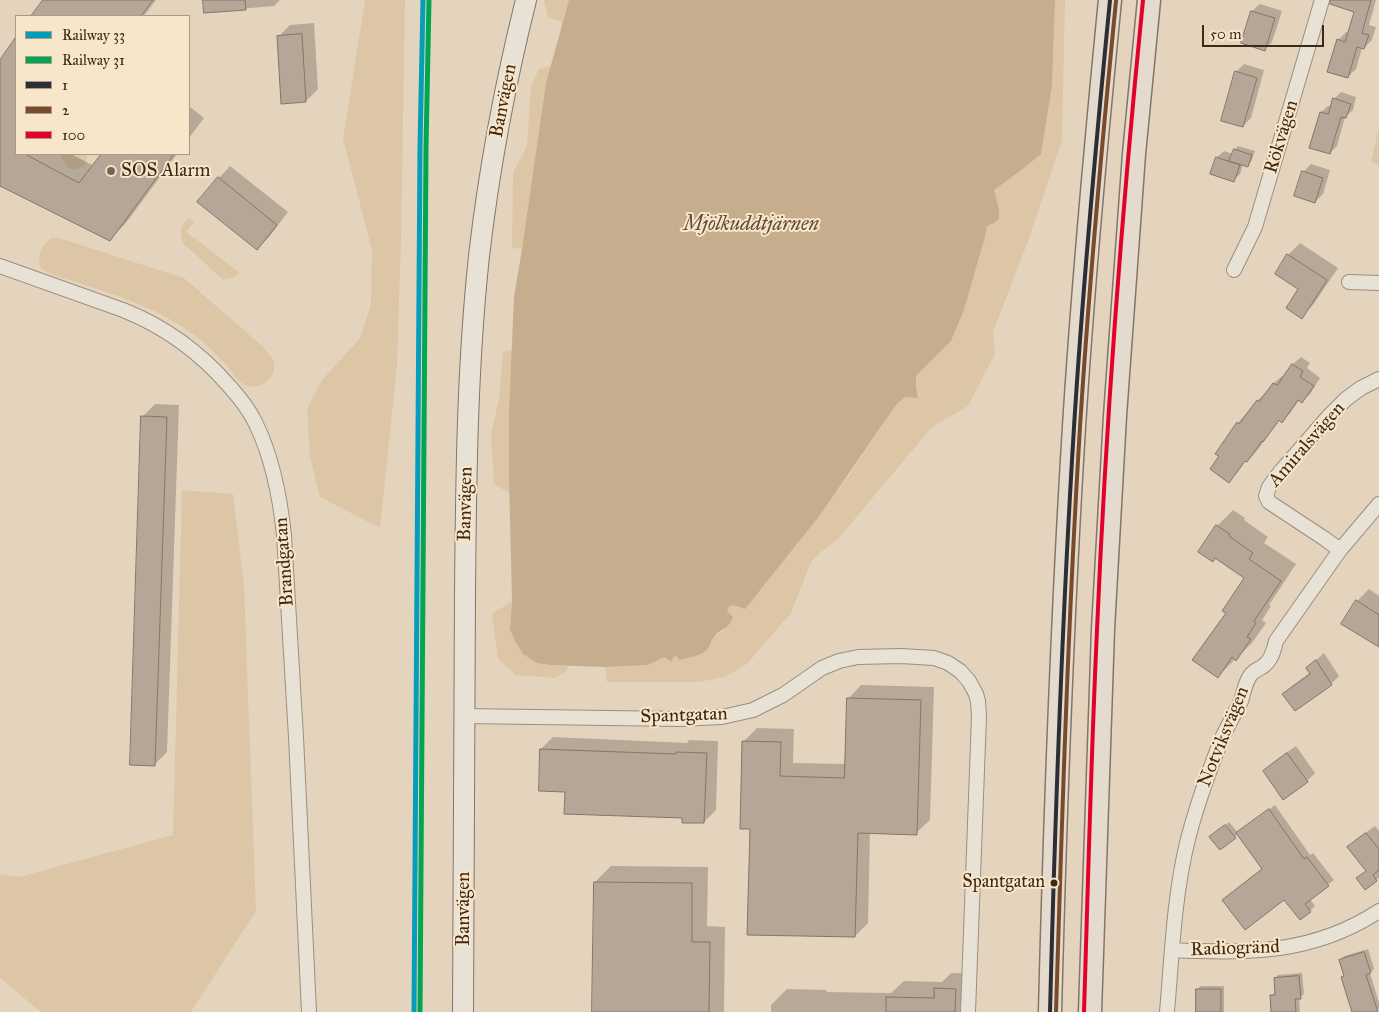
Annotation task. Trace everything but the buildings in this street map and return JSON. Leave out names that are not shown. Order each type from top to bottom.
[{"type":"main road","points":[[1050,1012],[1065,592],[1074,428],[1094,162],[1110,0]]},
{"type":"main road","points":[[1090,1012],[1103,629],[1134,154],[1149,0]]},
{"type":"street","name":"Banvägen","points":[[463,1012],[466,490],[473,325],[490,176],[526,0]]},
{"type":"street","name":"Rökvägen","points":[[1234,270],[1255,227],[1322,0]]},
{"type":"street","name":"Brandgatan","points":[[0,266],[123,310],[172,334],[189,346],[216,371],[236,394],[256,424],[275,476],[284,535],[309,1012]]},
{"type":"street","points":[[1349,282],[1379,283]]},
{"type":"street","name":"Amiralsvägen","points":[[1340,550],[1269,502],[1266,496],[1267,491],[1281,471],[1328,417],[1346,399],[1361,388],[1379,379]]},
{"type":"street","name":"Notviksvägen","points":[[1168,1012],[1179,888],[1188,840],[1204,784],[1224,734],[1241,699],[1249,676],[1270,659],[1276,641],[1340,550],[1379,504]]},
{"type":"street","name":"Spantgatan","points":[[464,716],[680,719],[722,717],[753,710],[783,695],[822,668],[839,661],[858,657],[901,656],[934,658],[948,663],[960,671],[969,681],[978,701],[979,716],[968,1012]]},
{"type":"street","name":"Radiogränd","points":[[1172,950],[1256,952],[1286,948],[1316,941],[1344,930],[1379,911]]},
{"type":"shaded area","points":[[365,0],[405,0],[397,365],[380,528],[320,497],[310,456],[307,409],[322,380],[360,338],[371,304],[372,250],[343,139]]},
{"type":"shaded area","points":[[544,0],[569,0],[563,23],[548,17]]},
{"type":"shaded area","points":[[1055,0],[1065,0],[1062,140],[1027,244],[993,332],[995,354],[968,406],[932,427],[838,539],[811,562],[791,613],[747,664],[725,677],[699,682],[607,682],[605,667],[648,665],[664,657],[676,656],[687,658],[711,644],[713,639],[724,630],[729,607],[733,605],[744,609],[848,477],[896,405],[905,397],[918,398],[916,376],[951,341],[964,310],[987,226],[994,223],[999,210],[993,190],[1020,171],[1052,85]]},
{"type":"shaded area","points":[[551,66],[546,83],[522,249],[512,248],[513,173],[527,146],[531,86],[539,69]]},
{"type":"shaded area","points":[[1379,126],[1379,165],[1371,162]]},
{"type":"shaded area","points":[[60,155],[87,155],[86,164],[82,167],[71,169],[66,166]]},
{"type":"shaded area","points":[[188,218],[194,222],[187,231],[188,233],[240,273],[231,278],[222,279],[184,244],[181,230]]},
{"type":"shaded area","points":[[51,238],[59,238],[184,278],[262,346],[272,358],[274,364],[272,376],[268,381],[258,386],[251,387],[242,384],[206,345],[177,323],[126,299],[53,275],[41,269],[40,251]]},
{"type":"shaded area","points":[[512,350],[509,412],[509,493],[494,484],[491,434],[499,399],[503,352]]},
{"type":"shaded area","points":[[182,490],[233,494],[244,585],[256,911],[191,1012],[41,1012],[0,978],[0,874],[19,877],[173,835]]},
{"type":"shaded area","points":[[512,601],[510,629],[537,663],[568,666],[567,671],[555,678],[516,675],[498,659],[492,614]]},
{"type":"water","name":"Mjölkuddtjärnen","points":[[569,0],[1055,0],[1052,85],[1041,154],[994,190],[999,218],[987,226],[964,310],[951,341],[916,376],[918,398],[905,397],[896,405],[820,515],[745,609],[733,605],[729,607],[727,611],[733,617],[731,621],[727,627],[716,634],[709,647],[703,653],[680,660],[676,656],[673,657],[672,662],[664,657],[648,665],[605,667],[537,663],[523,654],[510,629],[512,601],[509,412],[514,297],[546,83]]},
{"type":"rail line","name":"33","points":[[414,1012],[420,147],[423,0]]},
{"type":"rail line","name":"31","points":[[420,1012],[426,147],[429,0]]},
{"type":"transit line","name":"1","points":[[1050,1012],[1059,719],[1074,427],[1090,213],[1110,0]]},
{"type":"transit line","name":"100","points":[[1084,1012],[1093,725],[1105,472],[1128,157],[1143,0]]},
{"type":"transit line","name":"2","points":[[1056,1012],[1069,646],[1080,427],[1087,320],[1116,1]]},
{"type":"place","name":"SOS Alarm","points":[[111,171]]},
{"type":"place","name":"Spantgatan","points":[[1054,883]]}]
